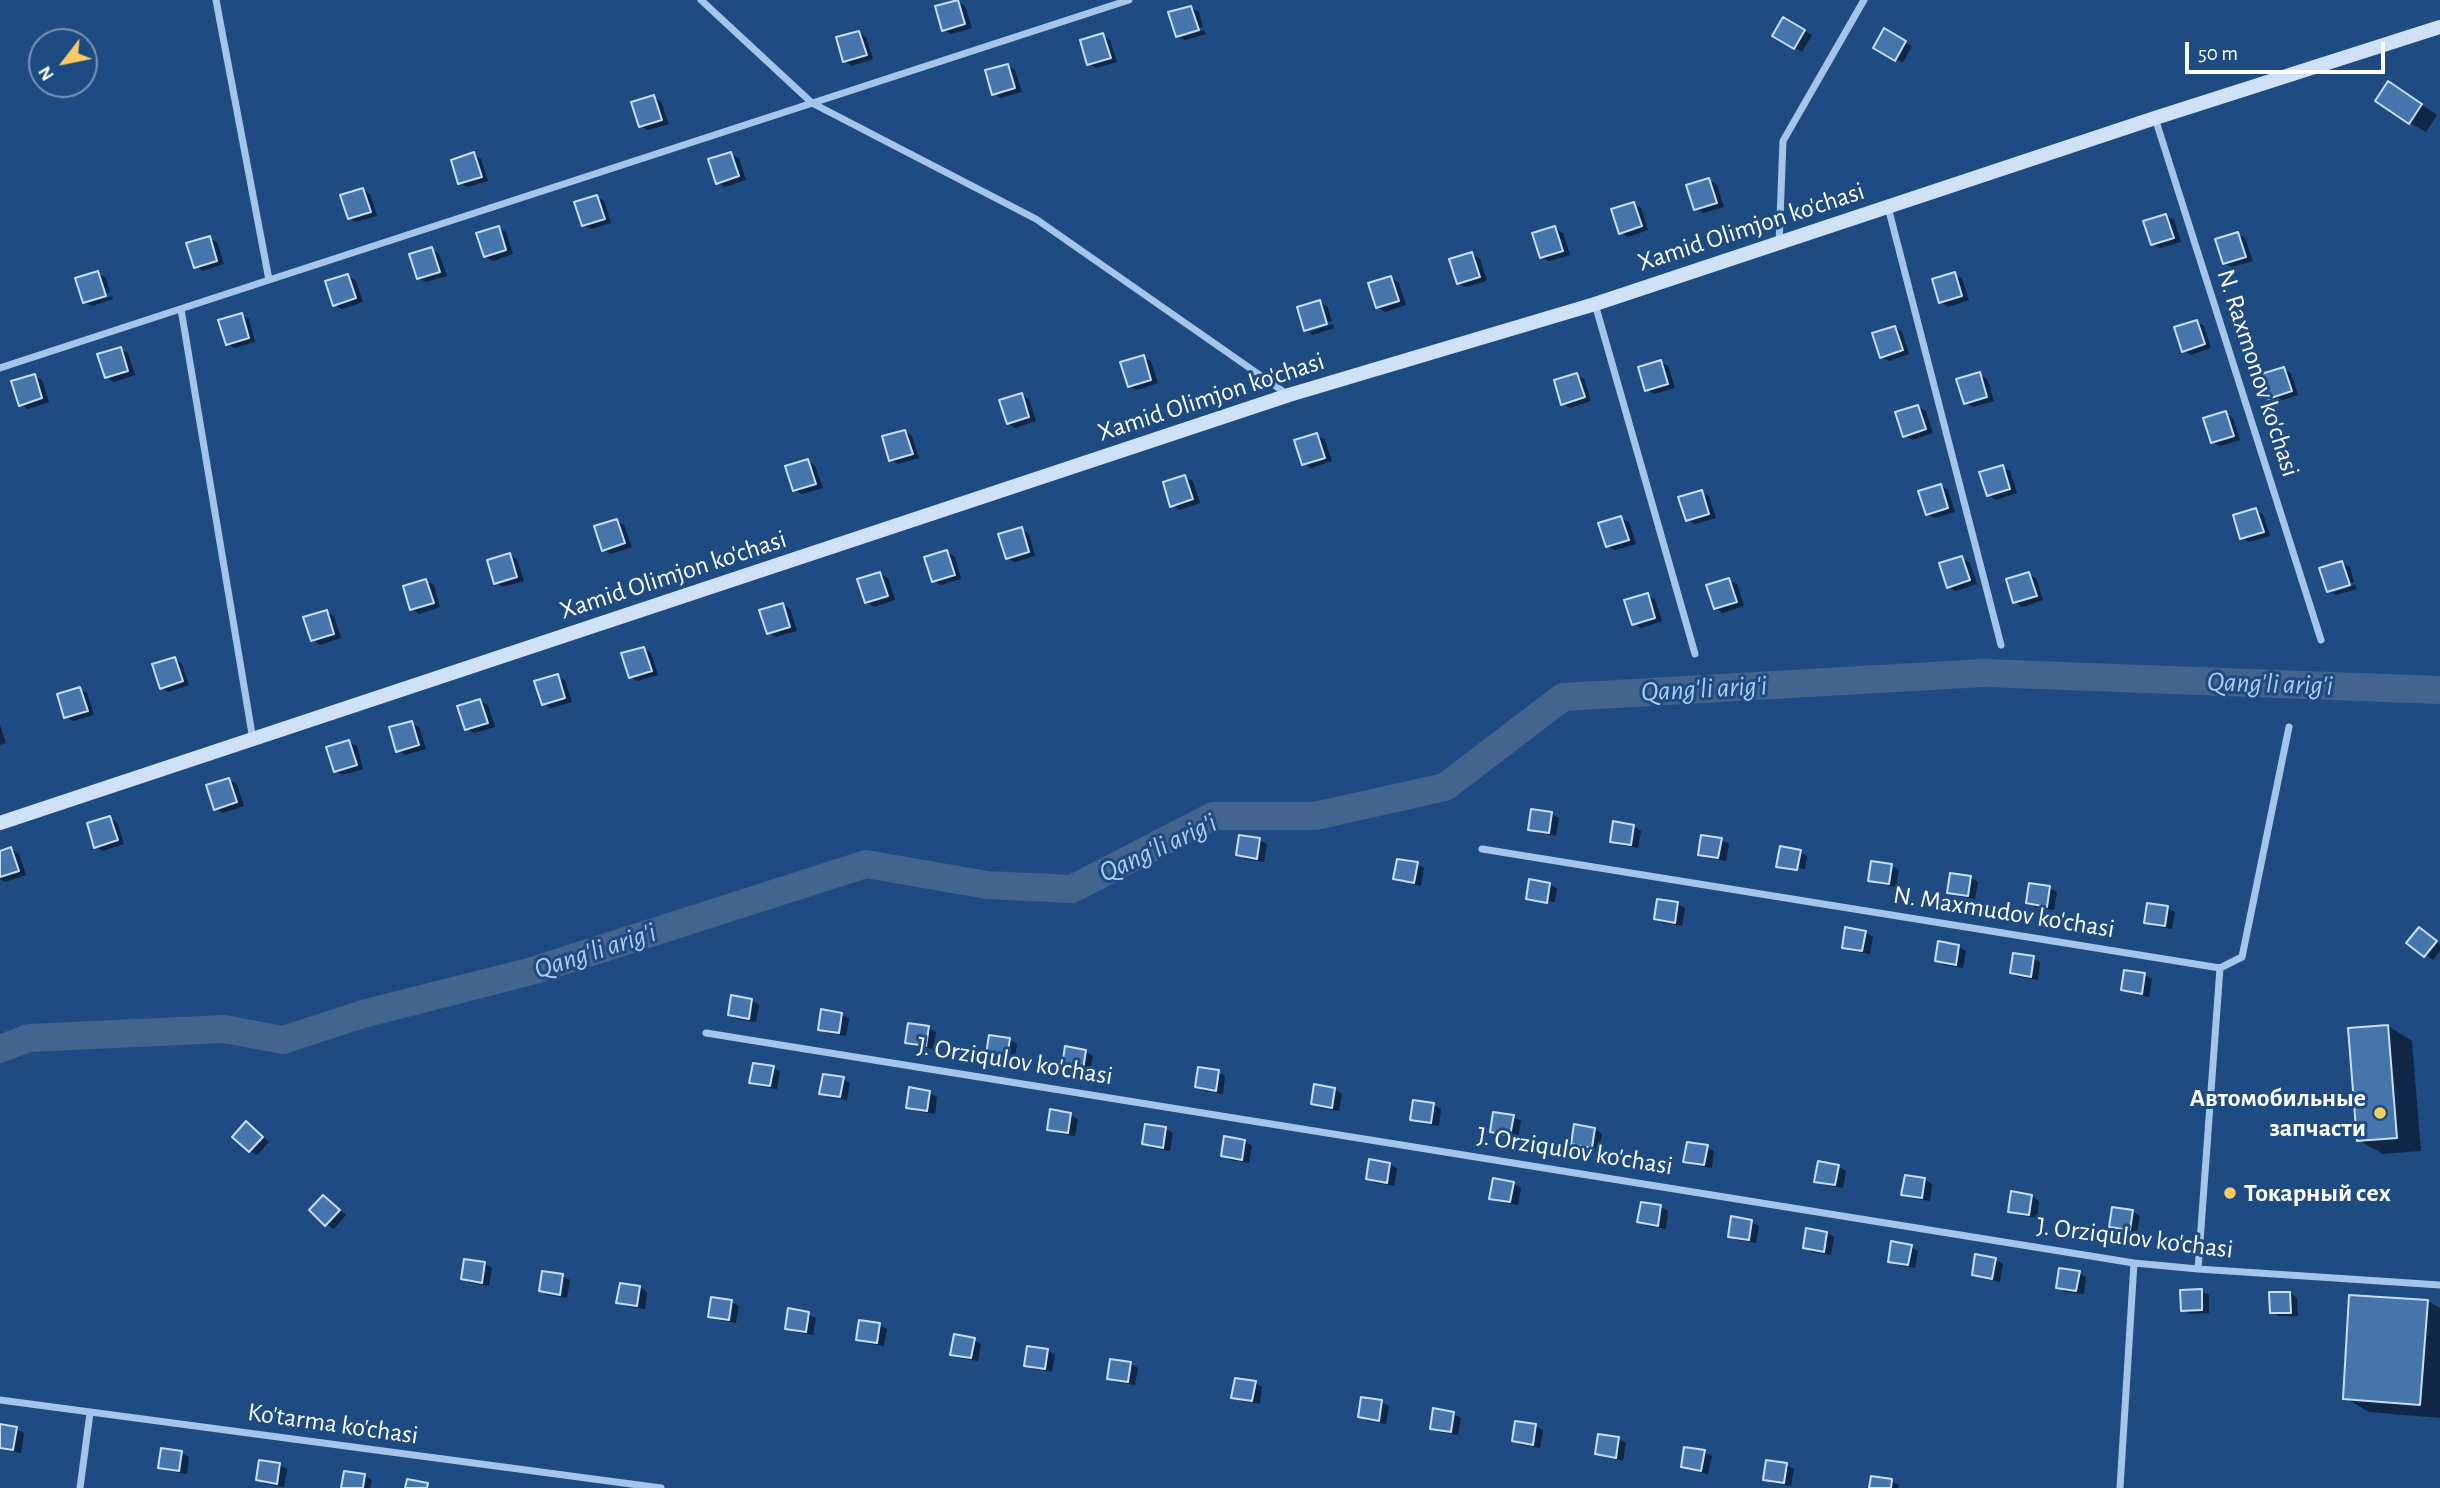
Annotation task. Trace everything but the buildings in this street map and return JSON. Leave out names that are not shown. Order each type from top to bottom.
[{"type":"main road","name":"Xamid Olimjon ko'chasi","points":[[0,824],[1289,395],[1595,304],[2155,118],[2440,27]]},
{"type":"street","points":[[216,0],[269,280]]},
{"type":"street","points":[[701,0],[812,103],[1036,219],[1289,395]]},
{"type":"street","points":[[0,368],[1129,0]]},
{"type":"street","points":[[1779,244],[1783,141],[1864,0]]},
{"type":"street","name":"N. Raxmonov ko'chasi","points":[[2155,118],[2321,640]]},
{"type":"street","points":[[1888,207],[2001,645]]},
{"type":"street","points":[[1595,304],[1695,654]]},
{"type":"street","points":[[181,309],[253,741]]},
{"type":"street","points":[[2198,1269],[2220,968],[2242,957],[2288,727]]},
{"type":"street","name":"N. Maxmudov ko'chasi","points":[[1482,849],[2220,968]]},
{"type":"street","name":"J. Orziqulov ko'chasi","points":[[706,1033],[2134,1262],[2198,1269],[2440,1285]]},
{"type":"street","points":[[2120,1488],[2134,1262]]},
{"type":"street","name":"Ko'tarma ko'chasi","points":[[0,1400],[661,1488]]},
{"type":"street","points":[[80,1488],[90,1413]]},
{"type":"waterway","name":"Qang'li arig'i","points":[[0,1049],[29,1038],[224,1029],[283,1040],[363,1014],[532,971],[866,864],[987,885],[1072,889],[1213,816],[1315,816],[1445,787],[1563,697],[1984,673],[2440,690]]},
{"type":"place","name":"Автомобильные запчасти","points":[[2380,1113]]},
{"type":"place","name":"Токарный сех","points":[[2230,1193]]}]
